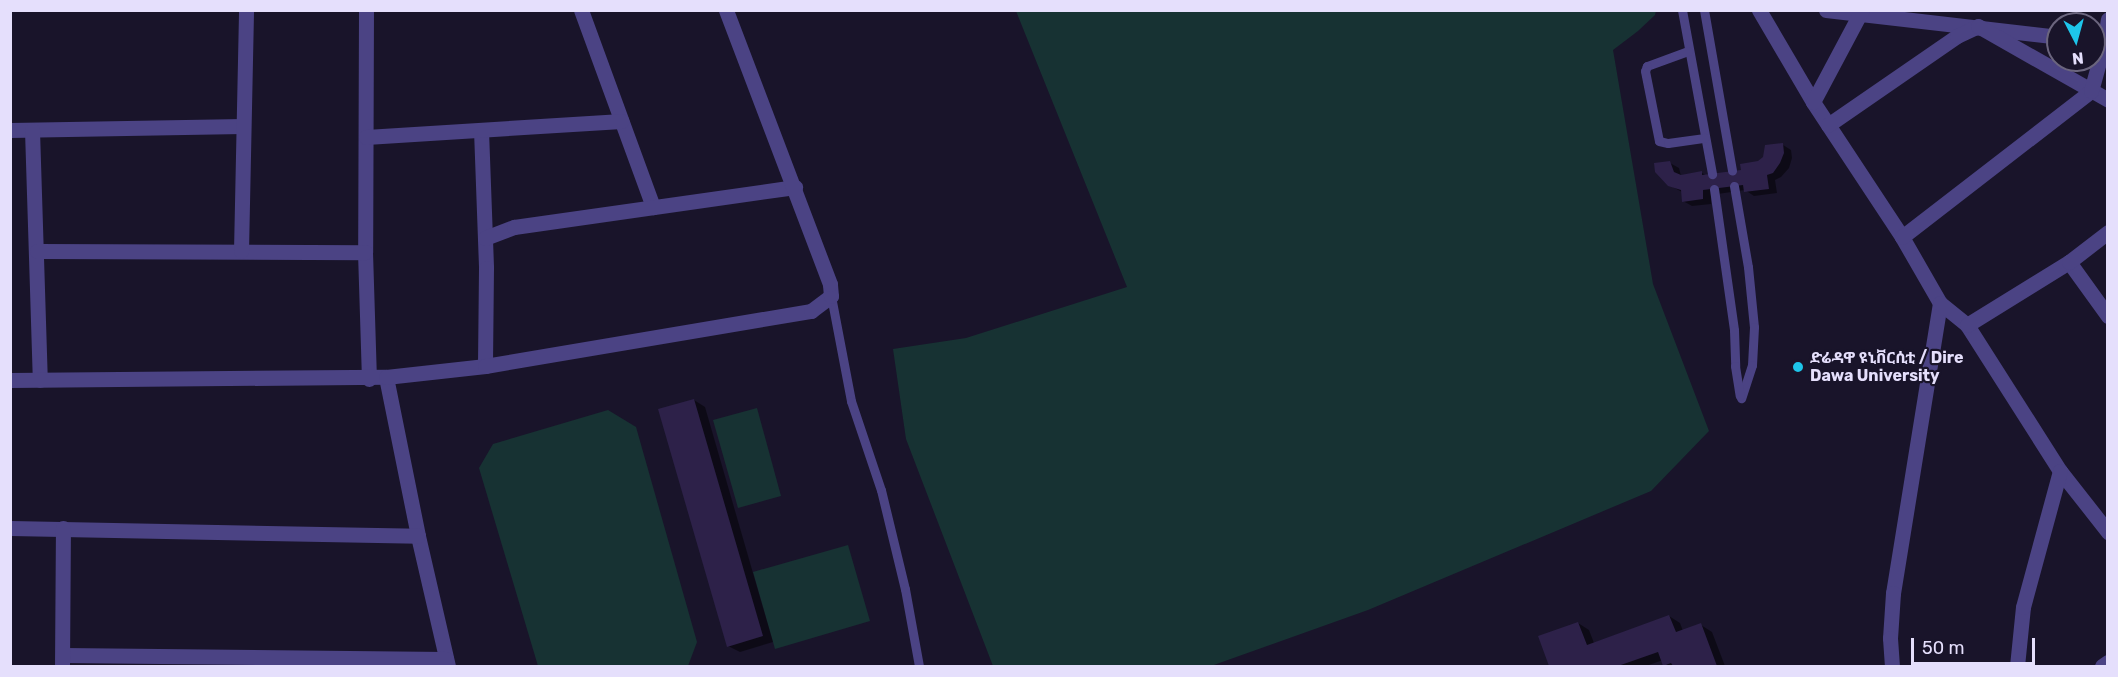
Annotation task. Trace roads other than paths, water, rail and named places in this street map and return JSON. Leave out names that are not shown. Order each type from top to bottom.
[{"type":"street","points":[[241,251],[246,10]]},
{"type":"street","points":[[366,10],[365,252],[369,379]]},
{"type":"street","points":[[581,10],[653,207]]},
{"type":"street","points":[[10,380],[369,379],[485,366],[810,311],[831,296],[830,284],[726,10]]},
{"type":"street","points":[[1759,10],[1813,102],[1902,237],[1940,303],[1967,325],[2060,471],[2108,532]]},
{"type":"street","points":[[1826,10],[2046,35]]},
{"type":"street","points":[[1978,26],[1981,10]]},
{"type":"street","points":[[1813,102],[1862,13]]},
{"type":"street","points":[[1828,125],[1957,36],[1978,26]]},
{"type":"street","points":[[1978,26],[2108,100]]},
{"type":"street","points":[[1902,237],[2091,91],[2095,72]]},
{"type":"street","points":[[366,137],[621,121]]},
{"type":"street","points":[[10,130],[243,126]]},
{"type":"street","points":[[32,130],[40,380]]},
{"type":"street","points":[[481,130],[485,238],[485,366]]},
{"type":"street","points":[[485,238],[514,227],[795,187]]},
{"type":"street","points":[[1967,325],[2069,262],[2108,232]]},
{"type":"street","points":[[37,252],[365,252]]},
{"type":"street","points":[[2069,262],[2108,316]]},
{"type":"street","points":[[1892,666],[1890,638],[1893,593],[1940,303]]},
{"type":"street","points":[[63,528],[62,661],[447,663],[418,536],[386,377]]},
{"type":"street","points":[[2017,666],[2023,607],[2060,471]]},
{"type":"street","points":[[10,528],[418,536]]},
{"type":"street","points":[[2102,666],[2108,662]]},
{"type":"lane","points":[[1682,10],[1712,174]]},
{"type":"lane","points":[[1704,10],[1732,171]]},
{"type":"lane","points":[[1688,51],[1647,66],[1645,71],[1659,141],[1668,143],[1705,138]]},
{"type":"lane","points":[[1714,189],[1732,308],[1735,366],[1741,398],[1752,365],[1754,327],[1748,267],[1734,186]]},
{"type":"lane","points":[[831,296],[851,401],[881,490],[905,589],[918,666]]},
{"type":"place","name":"ድሬዳዋ ዩኒቨርሲቲ / Dire Dawa University","points":[[1798,367]]}]
